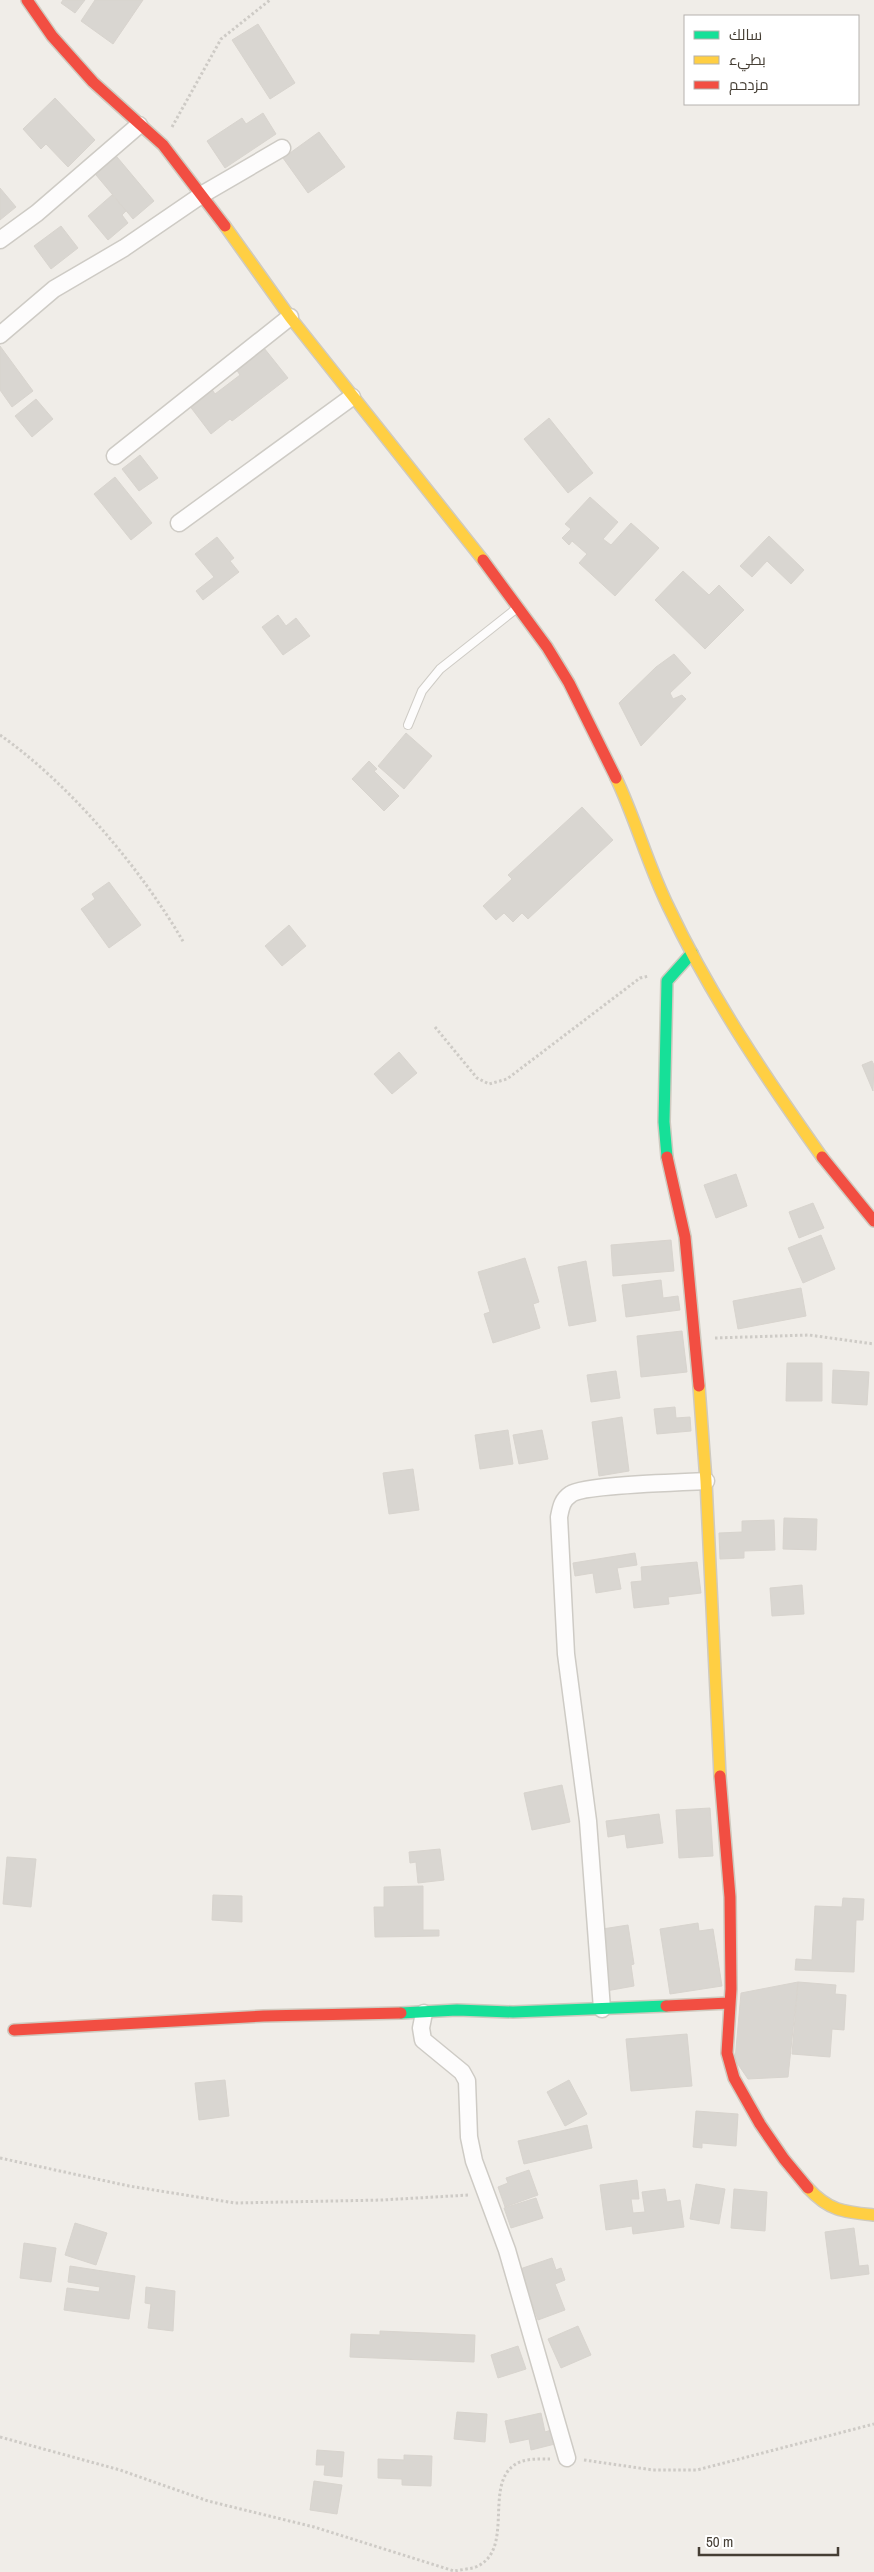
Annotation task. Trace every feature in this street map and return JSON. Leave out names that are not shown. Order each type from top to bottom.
[{"type":"street","points":[[27,0],[52,36],[93,82],[162,145],[203,194],[290,317],[478,553],[518,608],[569,683],[618,783],[668,907],[692,954],[773,1088],[831,1170],[874,1221]]},
{"type":"street","points":[[0,240],[37,213],[139,125]]},
{"type":"street","points":[[0,335],[54,289],[124,248],[203,194],[282,148]]},
{"type":"street","points":[[114,456],[290,317]]},
{"type":"street","points":[[179,524],[352,397]]},
{"type":"street","points":[[692,954],[676,969],[667,981],[664,1122],[668,1162],[684,1237],[695,1338],[706,1481],[720,1778],[730,1897],[727,2053],[734,2078],[760,2124],[784,2159],[824,2204],[843,2212],[874,2216]]},
{"type":"street","points":[[602,2009],[588,1821],[566,1654],[560,1517],[562,1503],[572,1493],[591,1489],[706,1481]]},
{"type":"street","points":[[14,2030],[264,2016],[424,2013],[457,2010],[513,2012],[729,2004]]},
{"type":"street","points":[[424,2013],[421,2028],[423,2040],[462,2072],[468,2081],[469,2137],[474,2161],[507,2250],[567,2458]]},
{"type":"lane","points":[[408,725],[422,692],[440,669],[518,608]]},
{"type":"path","points":[[162,145],[221,39],[270,0]]},
{"type":"path","points":[[0,735],[16,746],[70,795],[133,867],[184,943]]},
{"type":"path","points":[[435,1027],[477,1078],[490,1084],[507,1079],[640,978],[676,969]]},
{"type":"path","points":[[695,1338],[809,1335],[874,1344]]},
{"type":"path","points":[[0,2158],[130,2186],[235,2202],[382,2200],[487,2194]]},
{"type":"path","points":[[0,2436],[120,2470],[208,2501],[314,2527],[454,2570],[474,2567],[488,2558],[496,2542],[501,2490],[505,2474],[513,2465],[528,2460],[567,2458],[653,2470],[697,2470],[874,2424]]},
{"type":"building","points":[[63,0],[85,0],[75,13],[61,3]]},
{"type":"building","points":[[95,0],[143,0],[113,44],[81,21]]},
{"type":"building","points":[[258,24],[295,83],[270,99],[232,40]]},
{"type":"building","points":[[55,98],[95,140],[68,167],[46,144],[41,149],[23,129]]},
{"type":"building","points":[[263,113],[276,134],[225,168],[207,141],[242,118],[246,124]]},
{"type":"building","points":[[319,132],[345,167],[308,193],[283,158]]},
{"type":"building","points":[[112,151],[154,201],[133,219],[91,169]]},
{"type":"building","points":[[0,188],[16,207],[0,220]]},
{"type":"building","points":[[112,195],[126,211],[122,215],[128,223],[108,240],[88,216]]},
{"type":"building","points":[[61,226],[78,248],[51,269],[34,246]]},
{"type":"building","points":[[0,346],[33,391],[12,407],[0,390]]},
{"type":"building","points":[[264,348],[288,378],[232,421],[230,419],[211,434],[189,405],[211,388],[215,394],[240,375],[236,369]]},
{"type":"building","points":[[36,399],[53,419],[32,437],[15,416]]},
{"type":"building","points":[[549,418],[593,473],[568,493],[524,439]]},
{"type":"building","points":[[140,455],[158,478],[139,491],[122,469]]},
{"type":"building","points":[[115,477],[152,523],[131,540],[94,494]]},
{"type":"building","points":[[590,497],[618,522],[603,539],[611,545],[631,523],[659,548],[615,596],[579,563],[587,554],[572,541],[569,545],[562,538],[571,529],[565,524]]},
{"type":"building","points":[[769,536],[804,570],[791,584],[767,561],[752,577],[740,566]]},
{"type":"building","points":[[217,537],[234,558],[230,561],[239,572],[203,600],[196,591],[214,577],[195,554]]},
{"type":"building","points":[[683,571],[709,595],[719,585],[744,610],[705,649],[655,600]]},
{"type":"building","points":[[278,615],[286,626],[296,618],[310,636],[283,655],[262,627]]},
{"type":"building","points":[[674,654],[691,673],[670,693],[673,699],[682,695],[686,699],[641,746],[619,703],[656,667]]},
{"type":"building","points":[[406,733],[432,756],[404,789],[378,766]]},
{"type":"building","points":[[369,761],[377,769],[374,771],[399,796],[384,811],[352,779]]},
{"type":"building","points":[[582,807],[613,840],[528,919],[522,913],[513,922],[504,913],[496,920],[483,906],[512,879],[508,875]]},
{"type":"building","points":[[109,882],[141,925],[109,948],[81,909],[95,899],[92,894]]},
{"type":"building","points":[[289,925],[306,946],[282,966],[265,946]]},
{"type":"building","points":[[399,1052],[417,1073],[392,1094],[374,1074]]},
{"type":"building","points":[[872,1061],[874,1065],[873,1091],[862,1065]]},
{"type":"building","points":[[736,1174],[747,1206],[716,1218],[704,1185]]},
{"type":"building","points":[[813,1203],[824,1228],[799,1238],[789,1212]]},
{"type":"building","points":[[821,1235],[835,1269],[803,1283],[788,1248]]},
{"type":"building","points":[[671,1240],[674,1271],[613,1276],[611,1245]]},
{"type":"building","points":[[525,1258],[539,1302],[533,1304],[540,1328],[493,1343],[484,1314],[490,1312],[478,1272]]},
{"type":"building","points":[[586,1261],[596,1321],[569,1326],[558,1267]]},
{"type":"building","points":[[661,1280],[663,1298],[678,1296],[680,1310],[626,1317],[622,1285]]},
{"type":"building","points":[[801,1288],[806,1316],[738,1329],[733,1301]]},
{"type":"building","points":[[682,1331],[687,1372],[641,1377],[637,1336]]},
{"type":"building","points":[[787,1363],[822,1363],[822,1401],[786,1401]]},
{"type":"building","points":[[833,1370],[869,1372],[867,1405],[832,1403]]},
{"type":"building","points":[[616,1371],[620,1398],[591,1402],[587,1375]]},
{"type":"building","points":[[675,1407],[676,1418],[690,1417],[691,1431],[657,1434],[654,1409]]},
{"type":"building","points":[[622,1417],[629,1471],[599,1476],[592,1422]]},
{"type":"building","points":[[508,1430],[513,1464],[480,1469],[475,1435]]},
{"type":"building","points":[[542,1430],[548,1459],[519,1464],[513,1435]]},
{"type":"building","points":[[413,1469],[419,1510],[389,1514],[383,1473]]},
{"type":"building","points":[[784,1518],[817,1519],[816,1550],[783,1549]]},
{"type":"building","points":[[774,1520],[775,1550],[744,1551],[744,1558],[720,1559],[719,1533],[742,1532],[742,1521]]},
{"type":"building","points":[[635,1553],[637,1565],[617,1568],[621,1589],[596,1593],[593,1573],[575,1576],[573,1563]]},
{"type":"building","points":[[697,1562],[701,1593],[668,1597],[669,1604],[634,1608],[631,1582],[642,1581],[641,1567]]},
{"type":"building","points":[[802,1585],[804,1614],[772,1616],[770,1588]]},
{"type":"building","points":[[562,1785],[570,1822],[532,1830],[524,1793]]},
{"type":"building","points":[[710,1808],[713,1856],[679,1858],[676,1810]]},
{"type":"building","points":[[659,1814],[663,1843],[627,1848],[625,1834],[608,1837],[606,1821]]},
{"type":"building","points":[[440,1849],[444,1880],[418,1883],[416,1862],[410,1863],[409,1852]]},
{"type":"building","points":[[7,1857],[36,1859],[31,1907],[3,1904]]},
{"type":"building","points":[[423,1886],[423,1930],[439,1930],[439,1936],[375,1937],[374,1907],[384,1907],[384,1887]]},
{"type":"building","points":[[213,1895],[242,1896],[242,1922],[212,1920]]},
{"type":"building","points":[[843,1898],[864,1899],[863,1920],[856,1920],[854,1972],[795,1970],[796,1959],[812,1960],[815,1906],[842,1907]]},
{"type":"building","points":[[698,1923],[699,1931],[713,1929],[722,1986],[670,1994],[660,1929]]},
{"type":"building","points":[[628,1925],[634,1964],[631,1965],[634,1986],[606,1991],[596,1930]]},
{"type":"building","points":[[798,1982],[836,1985],[835,1994],[846,1995],[844,2030],[832,2029],[830,2057],[792,2054]]},
{"type":"building","points":[[798,1982],[788,2077],[748,2079],[735,2060],[741,1993]]},
{"type":"building","points":[[687,2034],[692,2086],[631,2091],[626,2039]]},
{"type":"building","points":[[225,2080],[229,2116],[199,2120],[195,2083]]},
{"type":"building","points":[[569,2080],[587,2114],[565,2126],[547,2092]]},
{"type":"building","points":[[696,2111],[738,2114],[736,2146],[702,2143],[702,2148],[693,2147]]},
{"type":"building","points":[[587,2125],[592,2148],[524,2164],[518,2141]]},
{"type":"building","points":[[529,2170],[538,2195],[505,2207],[498,2187],[508,2183],[506,2178]]},
{"type":"building","points":[[637,2180],[639,2199],[631,2199],[633,2213],[645,2212],[642,2192],[665,2189],[667,2202],[680,2200],[684,2227],[633,2234],[632,2226],[606,2230],[600,2185]]},
{"type":"building","points":[[696,2184],[725,2189],[719,2224],[690,2219]]},
{"type":"building","points":[[734,2189],[767,2192],[765,2231],[731,2228]]},
{"type":"building","points":[[536,2198],[543,2218],[511,2228],[504,2208]]},
{"type":"building","points":[[75,2223],[107,2233],[96,2265],[65,2255]]},
{"type":"building","points":[[854,2228],[859,2266],[868,2265],[869,2274],[831,2279],[825,2232]]},
{"type":"building","points":[[24,2243],[56,2248],[51,2282],[20,2278]]},
{"type":"building","points":[[552,2258],[556,2270],[561,2268],[565,2280],[555,2284],[565,2310],[538,2320],[520,2269]]},
{"type":"building","points":[[70,2266],[135,2276],[129,2319],[64,2310],[67,2288],[99,2292],[100,2287],[68,2282]]},
{"type":"building","points":[[146,2287],[175,2291],[173,2331],[148,2328],[151,2304],[145,2303]]},
{"type":"building","points":[[578,2326],[591,2355],[561,2368],[548,2339]]},
{"type":"building","points":[[380,2331],[475,2335],[474,2362],[350,2357],[351,2334],[380,2335]]},
{"type":"building","points":[[518,2346],[526,2369],[498,2378],[491,2355]]},
{"type":"building","points":[[457,2412],[487,2414],[485,2442],[454,2439]]},
{"type":"building","points":[[541,2413],[545,2432],[551,2430],[555,2444],[531,2450],[529,2439],[510,2443],[505,2421]]},
{"type":"building","points":[[317,2450],[344,2452],[342,2477],[324,2475],[325,2465],[316,2465]]},
{"type":"building","points":[[404,2455],[432,2456],[431,2486],[402,2485],[402,2479],[378,2478],[378,2459],[404,2460]]},
{"type":"building","points":[[314,2481],[342,2485],[337,2514],[310,2510]]},
{"type":"traffic: fast","points":[[667,1157],[664,1122],[667,981],[692,953]]},
{"type":"traffic: fast","points":[[401,2013],[457,2010],[513,2012],[666,2006]]},
{"type":"traffic: slow","points":[[225,226],[290,317],[483,560]]},
{"type":"traffic: slow","points":[[616,778],[662,892],[702,972],[740,1036],[822,1157]]},
{"type":"traffic: slow","points":[[699,1386],[706,1481],[720,1776]]},
{"type":"traffic: slow","points":[[808,2188],[830,2206],[854,2213],[874,2215]]},
{"type":"traffic: jam","points":[[27,0],[52,36],[93,82],[163,145],[225,226]]},
{"type":"traffic: jam","points":[[483,560],[547,647],[569,683],[616,778]]},
{"type":"traffic: jam","points":[[667,1157],[685,1237],[699,1386]]},
{"type":"traffic: jam","points":[[822,1157],[874,1221]]},
{"type":"traffic: jam","points":[[720,1776],[730,1897],[731,1989],[727,2053],[734,2078],[760,2124],[784,2159],[808,2188]]},
{"type":"traffic: jam","points":[[666,2006],[729,2003]]},
{"type":"traffic: jam","points":[[14,2030],[264,2016],[401,2013]]}]
